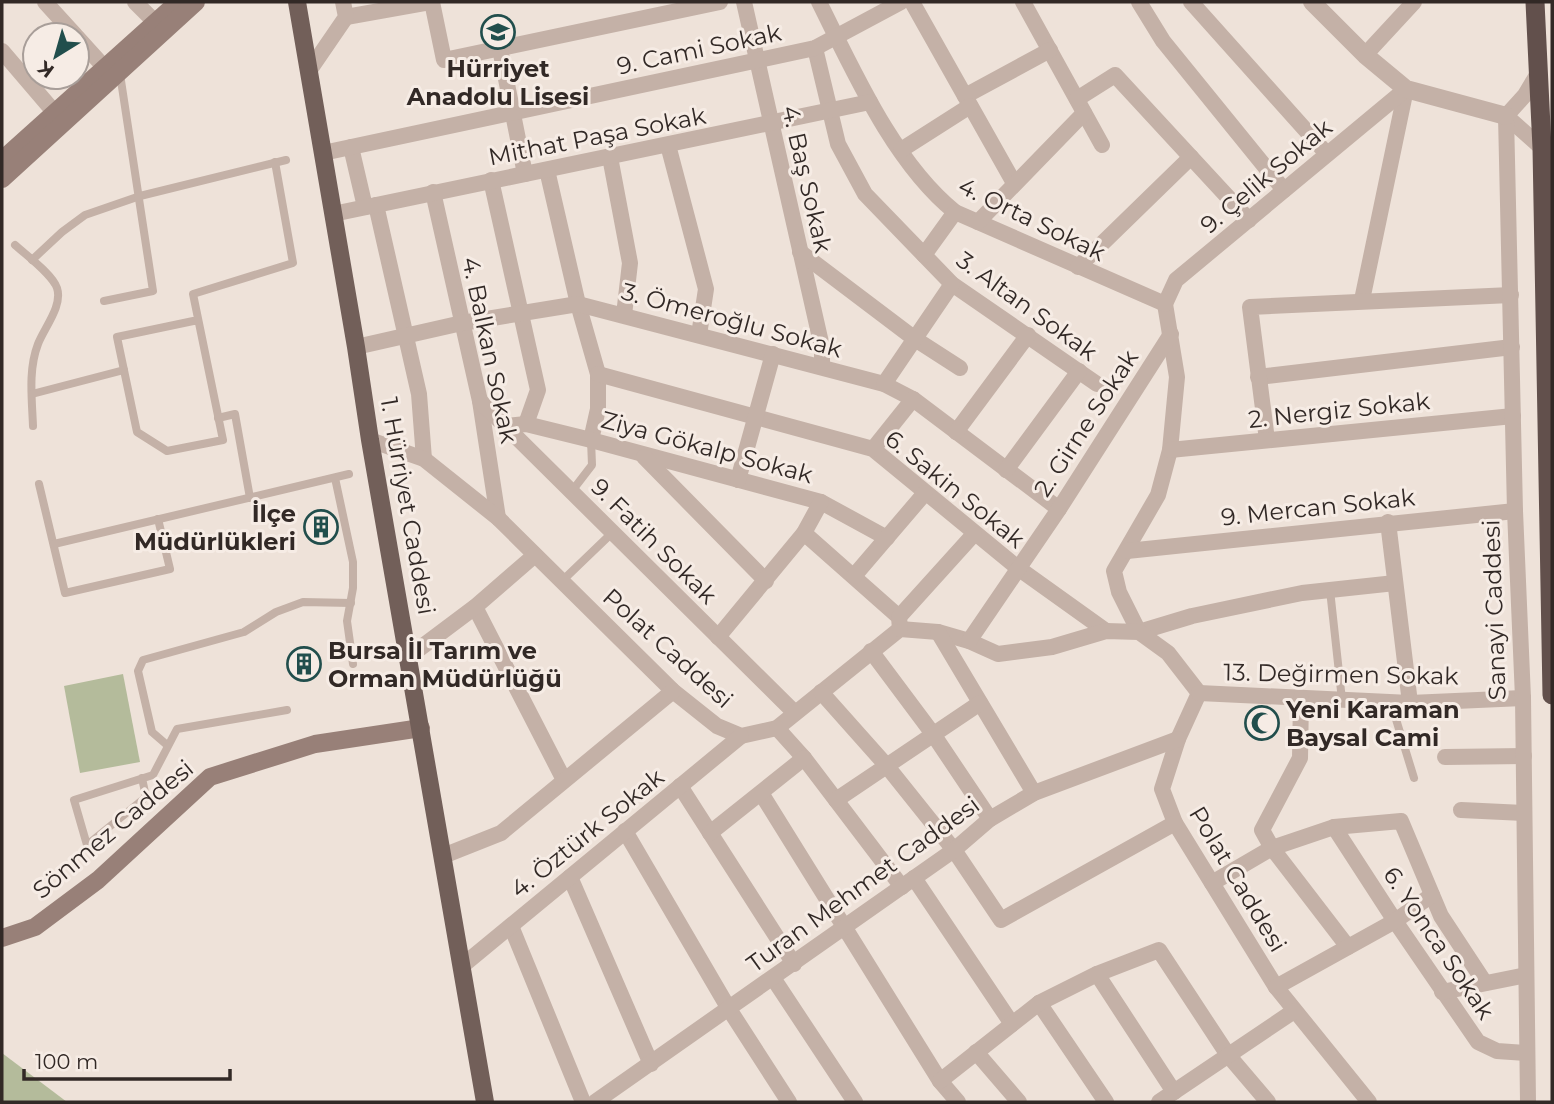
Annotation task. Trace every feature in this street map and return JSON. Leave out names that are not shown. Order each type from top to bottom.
[{"type":"highway","points":[[1535,2],[1542,148],[1552,695]]},
{"type":"main road","points":[[2,179],[112,70],[155,22],[178,2]]},
{"type":"main road","points":[[4,155],[196,2]]},
{"type":"main road","name":"1. Hürriyet Caddesi","points":[[297,2],[485,1102]]},
{"type":"main road","name":"Sönmez Caddesi","points":[[2,938],[34,927],[98,880],[210,777],[315,744],[421,728]]},
{"type":"street","points":[[45,2],[62,21]]},
{"type":"street","points":[[135,2],[155,22]]},
{"type":"street","points":[[309,71],[344,9],[431,2],[444,60],[500,49],[658,8],[720,2]]},
{"type":"street","name":"4. Baş Sokak","points":[[744,2],[822,346],[822,367]]},
{"type":"street","name":"4. Orta Sokak","points":[[819,2],[870,102],[934,195],[955,212],[1165,304]]},
{"type":"street","name":"9. Cami Sokak","points":[[323,153],[815,48],[901,2]]},
{"type":"street","points":[[912,2],[1014,183]]},
{"type":"street","points":[[1023,2],[1102,145]]},
{"type":"street","points":[[1139,2],[1163,41],[1284,190]]},
{"type":"street","points":[[1191,2],[1327,154]]},
{"type":"street","points":[[1312,2],[1365,55],[1406,89],[1506,116],[1542,148]]},
{"type":"street","points":[[1392,2],[1401,16]]},
{"type":"street","points":[[1365,55],[1414,2]]},
{"type":"street","name":"3. Altan Sokak","points":[[815,48],[838,144],[865,194],[952,284],[1097,384]]},
{"type":"street","points":[[500,49],[525,174]]},
{"type":"street","points":[[91,50],[112,70]]},
{"type":"street","points":[[901,149],[968,101],[1050,50]]},
{"type":"street","points":[[2,51],[55,113]]},
{"type":"street","points":[[978,222],[1080,106],[1115,75],[1249,220]]},
{"type":"street","points":[[1506,116],[1525,95],[1537,75]]},
{"type":"street","points":[[1362,300],[1406,89]]},
{"type":"street","name":"9. Çelik Sokak","points":[[1165,304],[1176,280],[1406,89]]},
{"type":"street","name":"Mithat Paşa Sokak","points":[[333,214],[870,102]]},
{"type":"street","name":"Sanayi Caddesi","points":[[1506,116],[1515,511],[1523,698],[1528,1102]]},
{"type":"street","points":[[668,145],[706,289],[699,335]]},
{"type":"street","points":[[351,146],[407,334],[419,394],[424,459]]},
{"type":"street","points":[[610,157],[631,263],[624,315]]},
{"type":"street","points":[[1078,267],[1191,157]]},
{"type":"street","points":[[547,170],[597,374],[598,409],[591,440]]},
{"type":"street","points":[[491,180],[538,390],[526,424]]},
{"type":"street","name":"4. Balkan Sokak","points":[[433,192],[480,401],[498,518]]},
{"type":"street","points":[[924,256],[955,212]]},
{"type":"street","points":[[800,252],[915,339],[960,368]]},
{"type":"street","points":[[884,384],[952,284]]},
{"type":"street","points":[[1267,440],[1250,307],[1511,295]]},
{"type":"street","name":"3. Ömeroğlu Sokak","points":[[356,347],[462,323],[578,304],[884,384],[913,399],[1059,509]]},
{"type":"street","points":[[1165,304],[1177,377],[1170,450],[1158,495],[1114,571],[1119,592],[1139,632],[1168,653],[1199,693]]},
{"type":"street","name":"2. Girne Sokak","points":[[969,641],[1059,509],[1171,334]]},
{"type":"street","points":[[956,432],[1028,335]]},
{"type":"street","points":[[1258,377],[1512,347]]},
{"type":"street","points":[[738,480],[773,354]]},
{"type":"street","points":[[1006,470],[1079,371]]},
{"type":"street","name":"6. Sakin Sokak","points":[[597,374],[873,449],[974,534],[1106,631]]},
{"type":"street","points":[[873,449],[913,399]]},
{"type":"street","name":"9. Fatih Sokak","points":[[480,401],[795,713]]},
{"type":"street","name":"2. Nergiz Sokak","points":[[1170,450],[1513,416]]},
{"type":"street","name":"Ziya Gökalp Sokak","points":[[507,426],[526,424],[821,502],[887,538]]},
{"type":"street","name":"Polat Caddesi","points":[[370,440],[424,459],[498,518],[673,691],[717,726],[741,736],[777,728],[871,650],[900,623],[974,534]]},
{"type":"street","points":[[642,455],[766,580]]},
{"type":"street","points":[[854,576],[925,493]]},
{"type":"street","points":[[718,637],[804,533],[821,502]]},
{"type":"street","name":"9. Mercan Sokak","points":[[1127,551],[1515,511]]},
{"type":"street","points":[[1388,523],[1395,583],[1402,703]]},
{"type":"street","points":[[804,533],[854,576],[900,623],[969,641],[998,654],[1052,647],[1106,631],[1139,632],[1192,616],[1302,593],[1395,583]]},
{"type":"street","points":[[408,654],[475,607],[536,555]]},
{"type":"street","points":[[475,607],[564,780]]},
{"type":"street","points":[[938,632],[1034,793]]},
{"type":"street","points":[[871,650],[933,734],[990,819]]},
{"type":"street","points":[[443,856],[501,833],[673,691]]},
{"type":"street","points":[[821,692],[886,765],[954,850],[1001,920],[1175,823]]},
{"type":"street","name":"Polat Caddesi","points":[[1199,693],[1178,739],[1162,789],[1175,823],[1276,987],[1370,1102]]},
{"type":"street","name":"13. Değirmen Sokak","points":[[1199,693],[1402,703],[1523,698]]},
{"type":"street","points":[[1301,698],[1300,758],[1262,830],[1272,848],[1348,947]]},
{"type":"street","points":[[836,800],[980,702]]},
{"type":"street","points":[[777,728],[908,882],[1012,1024]]},
{"type":"street","name":"4. Öztürk Sokak","points":[[462,966],[741,736]]},
{"type":"street","name":"Turan Mehmet Caddesi","points":[[594,1102],[845,928],[954,850],[990,819],[1034,793],[1178,739]]},
{"type":"street","points":[[1445,757],[1524,756]]},
{"type":"street","points":[[710,833],[804,758]]},
{"type":"street","points":[[680,786],[793,964]]},
{"type":"street","points":[[761,793],[940,1081],[958,1102]]},
{"type":"street","points":[[1461,810],[1524,813]]},
{"type":"street","points":[[1212,883],[1272,848],[1334,827],[1401,821],[1441,916],[1485,983]]},
{"type":"street","name":"6. Yonca Sokak","points":[[1334,827],[1478,1042],[1497,1051],[1526,1053]]},
{"type":"street","points":[[625,831],[729,1009],[789,1102]]},
{"type":"street","points":[[570,877],[651,1063]]},
{"type":"street","points":[[1276,987],[1395,921],[1432,895]]},
{"type":"street","points":[[510,926],[583,1102]]},
{"type":"street","points":[[940,1081],[1039,1003],[1097,974],[1159,950],[1228,1055],[1268,1102]]},
{"type":"street","points":[[1097,974],[1174,1092]]},
{"type":"street","points":[[1443,992],[1526,975]]},
{"type":"street","points":[[773,978],[855,1102]]},
{"type":"street","points":[[1039,1003],[1106,1102]]},
{"type":"street","points":[[1159,1102],[1294,1011]]},
{"type":"street","points":[[976,1052],[1019,1102]]},
{"type":"lane","points":[[104,301],[153,291],[140,197],[112,70]]},
{"type":"lane","points":[[32,260],[85,215],[140,197],[286,160]]},
{"type":"lane","points":[[198,320],[117,337],[137,432],[167,451],[223,440],[193,294],[293,263],[275,162]]},
{"type":"lane","points":[[15,245],[55,283],[58,298],[38,345],[32,371],[33,426]]},
{"type":"lane","points":[[32,394],[124,370]]},
{"type":"lane","points":[[218,418],[235,414],[250,498]]},
{"type":"lane","points":[[572,491],[592,465],[591,440]]},
{"type":"lane","points":[[54,544],[349,474]]},
{"type":"lane","points":[[335,478],[353,562],[351,603],[347,621],[353,664]]},
{"type":"lane","points":[[39,484],[65,593],[170,569],[158,519]]},
{"type":"lane","points":[[562,581],[613,532]]},
{"type":"lane","points":[[1330,590],[1342,700]]},
{"type":"lane","points":[[167,745],[152,732],[138,671],[146,658],[244,632],[276,612],[303,602],[351,603]]},
{"type":"lane","points":[[1402,703],[1395,716],[1414,778]]},
{"type":"lane","points":[[142,778],[146,797],[87,845],[74,800],[142,778],[153,775],[177,729],[287,710]]},
{"type":"green space","points":[[123,674],[140,762],[80,773],[64,686]]},
{"type":"green space","points":[[2,1053],[67,1102],[2,1102]]},
{"type":"place","name":"Hürriyet Anadolu Lisesi","points":[[498,32]]},
{"type":"place","name":"İlçe Müdürlükleri","points":[[321,527]]},
{"type":"place","name":"Bursa İl Tarım ve Orman Müdürlüğü","points":[[304,664]]},
{"type":"place","name":"Yeni Karaman Baysal Cami","points":[[1262,723]]}]
